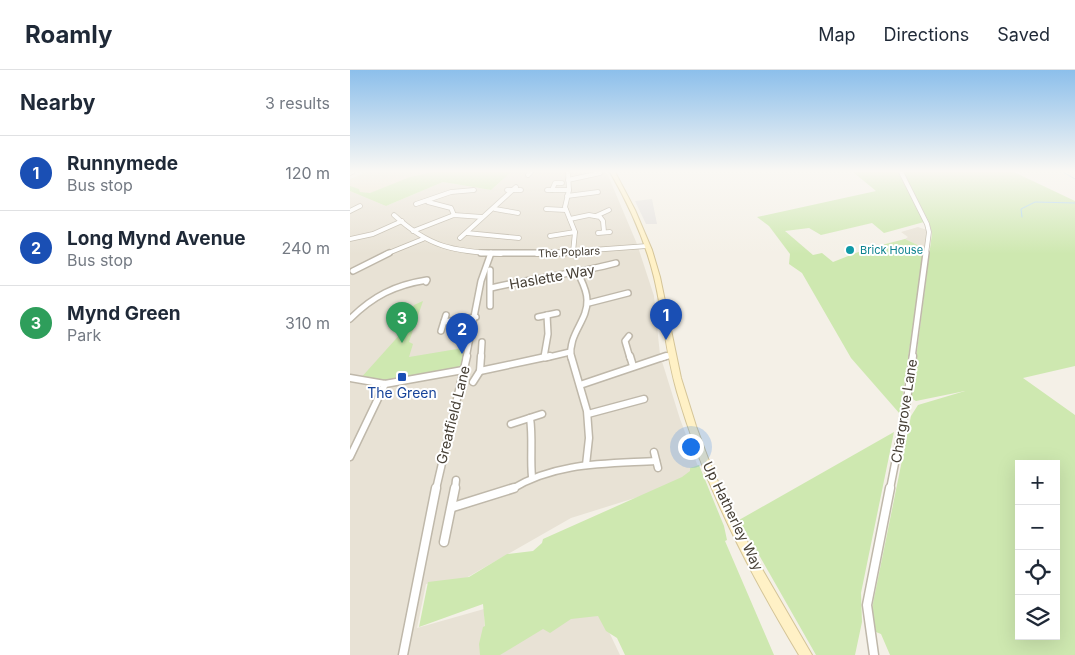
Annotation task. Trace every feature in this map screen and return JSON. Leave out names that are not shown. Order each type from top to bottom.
[{"type":"street","points":[[416,204],[433,199]]},
{"type":"street","points":[[460,238],[482,216],[495,209],[504,199]]},
{"type":"street","points":[[567,199],[566,210],[575,232],[573,252]]},
{"type":"street","name":"Up Hatherley Way","points":[[625,199],[647,246],[660,289],[671,355],[692,429],[710,473],[755,565],[806,655]]},
{"type":"street","name":"Chargrove Lane","points":[[874,655],[867,604],[906,407],[929,232],[915,199]]},
{"type":"street","points":[[428,202],[451,208],[454,215]]},
{"type":"street","points":[[350,211],[360,206]]},
{"type":"street","points":[[495,209],[516,211]]},
{"type":"street","points":[[546,209],[566,210]]},
{"type":"street","points":[[570,220],[586,216],[596,216],[609,210]]},
{"type":"street","points":[[394,215],[423,239],[449,248],[491,253]]},
{"type":"street","points":[[413,231],[454,215],[482,216]]},
{"type":"street","points":[[596,216],[603,221],[601,232],[610,232]]},
{"type":"street","points":[[350,239],[373,234],[402,221]]},
{"type":"street","points":[[550,236],[575,232]]},
{"type":"street","points":[[467,233],[519,238]]},
{"type":"street","points":[[504,244],[507,238]]},
{"type":"street","points":[[353,271],[364,263],[423,239]]},
{"type":"street","name":"The Poplars","points":[[491,253],[573,252],[647,246]]},
{"type":"street","name":"Greatfield Lane","points":[[403,655],[442,458],[476,317],[482,270],[491,253]]},
{"type":"street","name":"Haslette Way","points":[[491,288],[532,278],[578,273],[613,263]]},
{"type":"street","points":[[490,270],[490,306]]},
{"type":"street","points":[[578,273],[589,303],[585,318],[573,337],[570,352],[588,414],[589,438],[586,465]]},
{"type":"street","points":[[350,319],[367,301],[387,289],[402,283],[427,280],[426,282]]},
{"type":"street","points":[[589,303],[628,294]]},
{"type":"street","points":[[538,317],[558,313]]},
{"type":"street","points":[[441,331],[446,315]]},
{"type":"street","points":[[544,357],[548,334],[547,315]]},
{"type":"street","points":[[444,322],[476,317]]},
{"type":"street","points":[[624,339],[633,366]]},
{"type":"street","points":[[473,382],[480,371],[482,342]]},
{"type":"street","points":[[480,371],[524,364],[544,357],[570,352]]},
{"type":"street","points":[[580,385],[671,355]]},
{"type":"street","points":[[350,378],[385,384],[463,370]]},
{"type":"street","points":[[350,457],[385,384]]},
{"type":"street","points":[[588,414],[644,399]]},
{"type":"street","points":[[511,424],[542,414]]},
{"type":"street","points":[[530,418],[533,441],[530,461],[532,477]]},
{"type":"street","points":[[453,506],[512,489],[532,477],[586,465],[657,464],[654,452]]},
{"type":"street","points":[[444,542],[453,506],[456,480]]},
{"type":"shaded area","points":[[350,199],[370,199],[386,206],[402,199],[618,199],[637,244],[654,296],[660,355],[680,419],[702,477],[571,518],[466,578],[426,584],[417,628],[484,609],[486,652],[590,592],[620,655],[350,655]]},
{"type":"shaded area","points":[[370,199],[397,199],[386,206]]},
{"type":"shaded area","points":[[652,199],[657,224],[646,224],[635,201]]},
{"type":"shaded area","points":[[918,227],[927,230],[924,248],[905,239],[908,237],[901,232]]},
{"type":"green space","points":[[370,199],[402,199],[386,206]]},
{"type":"green space","points":[[838,199],[912,199],[924,222],[884,233],[872,223],[821,235],[809,228],[785,231],[813,255],[822,253],[833,262],[866,249],[905,239],[924,248],[900,414],[851,358],[802,273],[789,264],[790,254],[769,226],[757,217]]},
{"type":"green space","points":[[917,199],[1071,199],[1075,201],[1075,366],[1023,378],[1075,415],[1075,655],[890,655],[881,634],[876,632],[871,613],[911,416],[918,405],[965,391],[916,401],[911,398],[932,233],[929,222]]},
{"type":"green space","points":[[423,301],[409,342],[413,344],[409,357],[469,347],[463,370],[401,381],[359,380],[403,331],[414,305]]},
{"type":"green space","points":[[894,432],[861,593],[862,622],[855,655],[816,655],[739,520]]},
{"type":"green space","points":[[699,465],[724,526],[727,540],[725,541],[774,655],[625,655],[617,638],[606,631],[598,616],[571,619],[550,633],[543,629],[500,655],[480,655],[479,644],[483,627],[485,626],[483,604],[419,627],[428,582],[469,577],[507,554],[533,551],[542,543],[543,539],[682,477],[690,471],[690,468]]},
{"type":"waterway","points":[[1022,217],[1021,209],[1035,202],[1075,203]]},
{"type":"place","name":"Brick House","points":[[850,250]]},
{"type":"place","name":"Runnymede","points":[[666,340]]},
{"type":"place","name":"Mynd Green","points":[[402,343]]},
{"type":"place","name":"Long Mynd Avenue","points":[[462,354]]},
{"type":"place","name":"The Green","points":[[402,377]]}]
